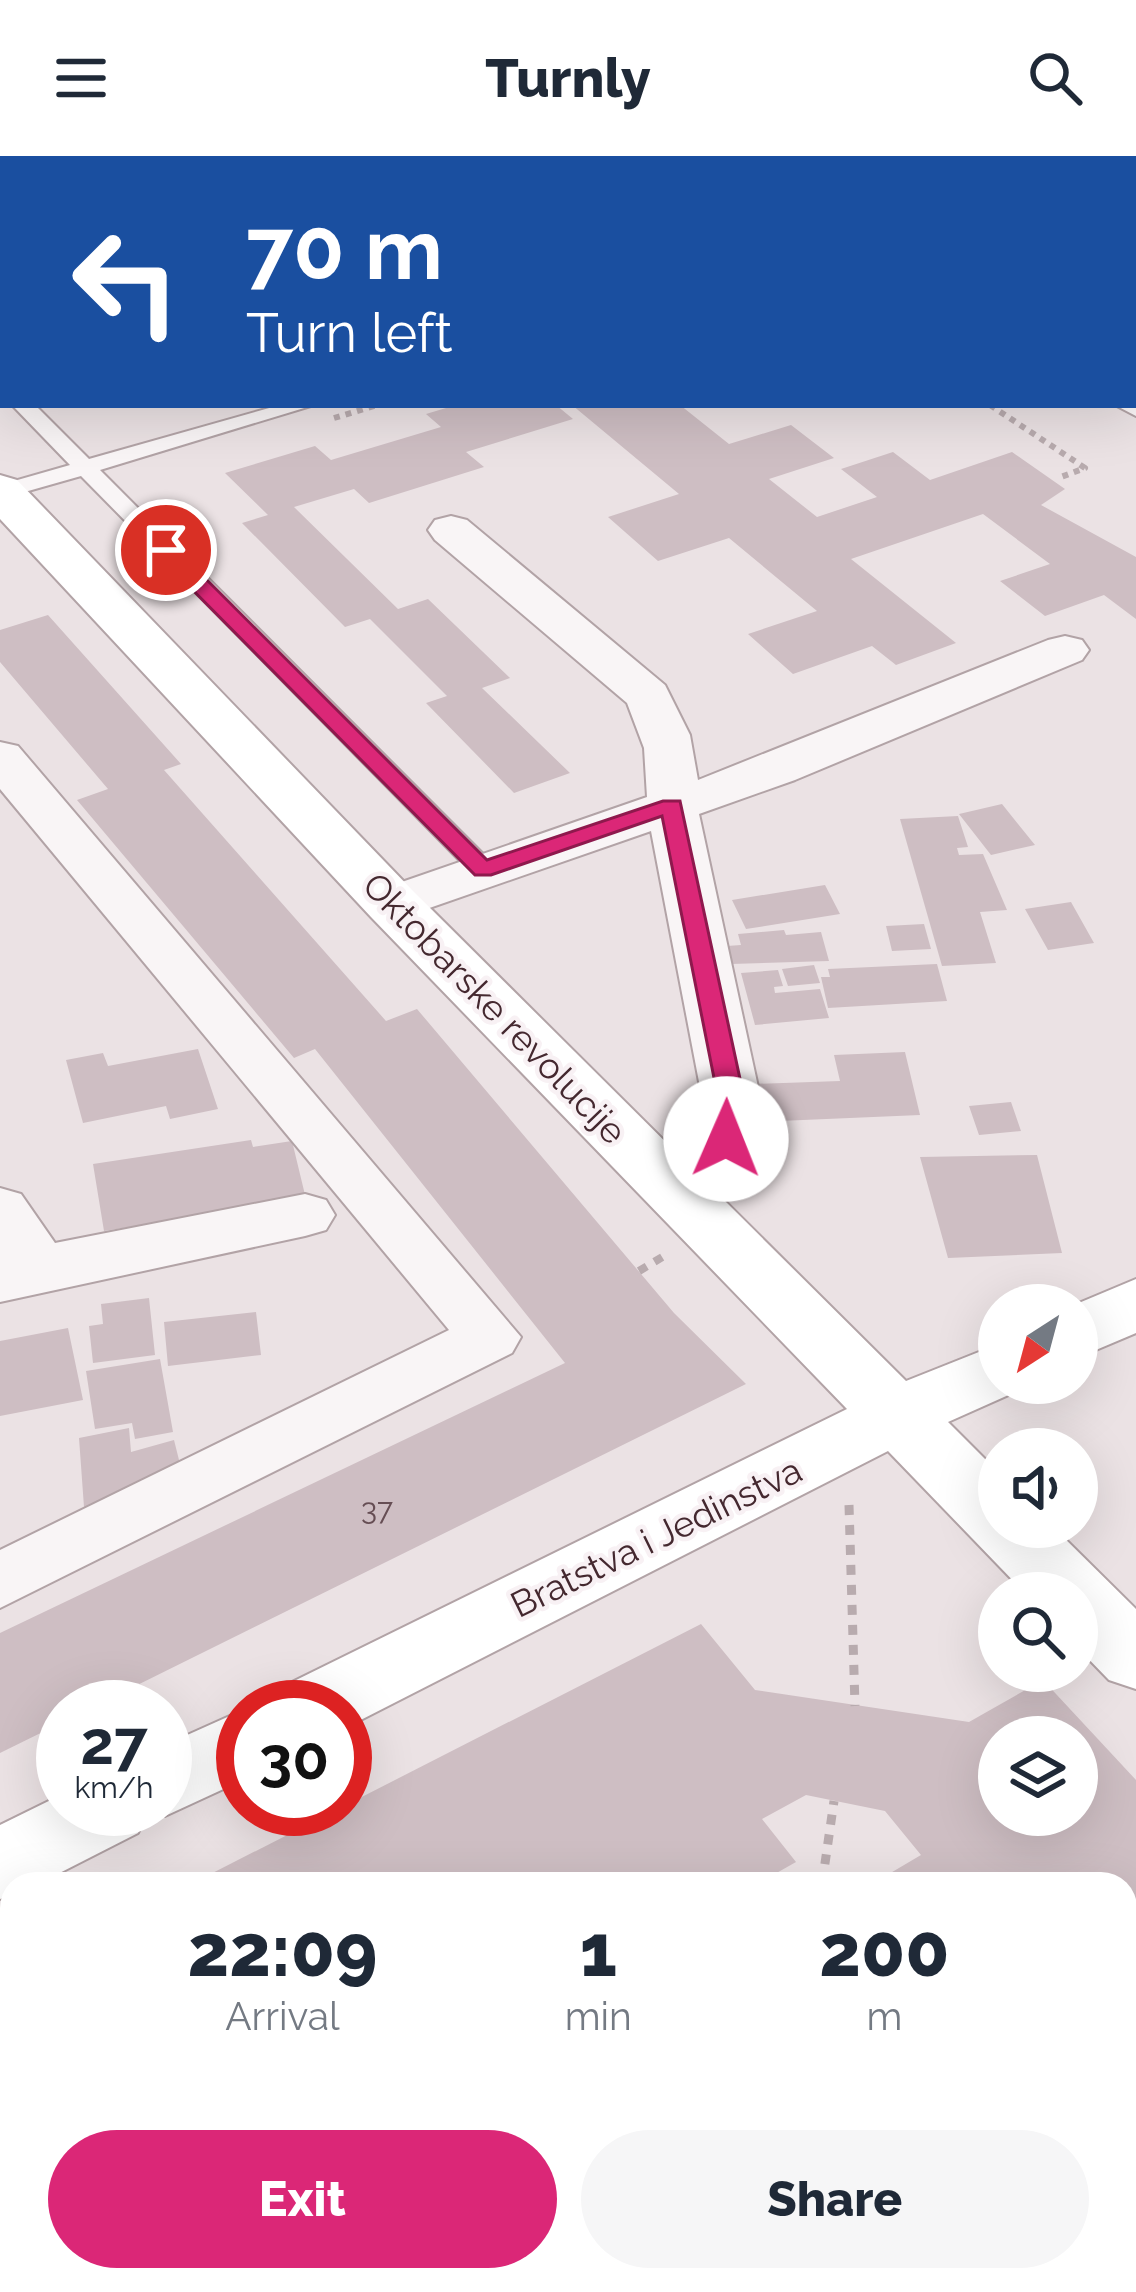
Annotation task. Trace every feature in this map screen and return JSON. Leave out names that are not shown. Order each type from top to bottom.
[{"type":"street","name":"Oktobarske revolucije","points":[[1,491],[392,904],[978,1498]]},
{"type":"street","points":[[451,530],[648,695],[667,729],[675,769],[672,806],[729,1088],[730,1119],[726,1139],[714,1154],[667,1183]]},
{"type":"street","points":[[392,904],[777,769],[1065,650]]},
{"type":"street","points":[[0,758],[490,1337],[0,1581]]},
{"type":"street","points":[[0,1209],[20,1274],[305,1215]]},
{"type":"street","points":[[1098,1323],[1136,1304]]},
{"type":"street","name":"Bratstva i Jedinstva","points":[[369,1680],[897,1415],[978,1379]]},
{"type":"street","points":[[1027,1548],[1051,1572]]},
{"type":"street","points":[[1098,1620],[1136,1658]]},
{"type":"street","points":[[0,1864],[56,1836]]},
{"type":"lane","points":[[26,408],[483,869]]},
{"type":"lane","points":[[1,491],[293,408]]},
{"type":"path","points":[[995,408],[1085,468],[1061,477]]},
{"type":"path","points":[[639,1270],[667,1255]]},
{"type":"path","points":[[849,1504],[855,1706]]},
{"type":"path","points":[[824,1872],[834,1801]]},
{"type":"building","points":[[446,408],[560,408],[573,419],[466,452],[484,467],[369,503],[354,489],[294,507],[398,609],[428,599],[510,678],[482,688],[570,773],[514,793],[426,703],[447,696],[370,619],[345,627],[242,523],[268,515],[225,473],[315,446],[331,460],[441,427],[426,414]]},
{"type":"building","points":[[576,408],[684,408],[729,444],[791,425],[834,458],[769,479],[817,517],[877,497],[841,469],[893,452],[930,480],[1012,452],[1065,489],[1041,505],[1136,557],[1136,619],[1104,595],[1045,616],[1000,581],[1050,564],[983,514],[851,559],[956,643],[896,665],[872,646],[793,674],[748,634],[817,611],[729,538],[658,561],[608,517],[679,494]]},
{"type":"building","points":[[48,615],[181,764],[164,770],[386,1021],[417,1009],[674,1313],[746,1384],[148,1680],[36,1680],[36,1735],[0,1753],[0,1633],[565,1363],[315,1049],[294,1058],[77,800],[108,789],[0,662],[0,630]]},
{"type":"building","points":[[1002,804],[1035,845],[991,855],[959,814]]},
{"type":"building","points":[[958,816],[968,847],[957,848],[959,855],[983,854],[1007,910],[980,912],[996,963],[942,966],[900,819]]},
{"type":"building","points":[[825,885],[840,914],[746,929],[732,900]]},
{"type":"building","points":[[1071,902],[1094,943],[1048,950],[1025,909]]},
{"type":"building","points":[[924,924],[931,949],[892,951],[886,926]]},
{"type":"building","points":[[784,930],[786,935],[821,932],[829,961],[731,964],[727,946],[741,945],[738,934]]},
{"type":"building","points":[[937,964],[947,1001],[828,1008],[821,977],[830,977],[828,969]]},
{"type":"building","points":[[814,965],[820,983],[788,986],[782,969]]},
{"type":"building","points":[[778,970],[783,986],[774,987],[775,993],[820,989],[829,1018],[755,1025],[741,973]]},
{"type":"building","points":[[198,1049],[218,1109],[170,1119],[166,1106],[83,1123],[66,1060],[103,1053],[108,1066]]},
{"type":"building","points":[[905,1052],[920,1115],[758,1122],[752,1084],[840,1081],[834,1055]]},
{"type":"building","points":[[1011,1102],[1021,1131],[979,1135],[969,1106]]},
{"type":"building","points":[[251,1140],[253,1147],[292,1141],[306,1199],[104,1231],[93,1164]]},
{"type":"building","points":[[1037,1155],[1062,1253],[948,1258],[920,1157]]},
{"type":"building","points":[[149,1298],[155,1355],[93,1363],[89,1326],[103,1324],[101,1304]]},
{"type":"building","points":[[256,1312],[261,1355],[168,1366],[164,1322]]},
{"type":"building","points":[[68,1328],[83,1400],[0,1416],[0,1341]]},
{"type":"building","points":[[160,1359],[173,1432],[135,1439],[132,1423],[95,1429],[86,1371]]},
{"type":"building","points":[[129,1428],[131,1452],[174,1440],[183,1476],[84,1507],[79,1438]]},
{"type":"building","points":[[701,1624],[755,1690],[969,1722],[978,1717],[978,1836],[1098,1836],[1098,1739],[1136,1780],[1136,1872],[892,1872],[921,1855],[885,1811],[806,1795],[762,1819],[796,1862],[778,1872],[215,1872],[285,1836],[372,1836],[372,1792]]},
{"type":"building","points":[[1022,1692],[1054,1692],[1076,1716],[980,1716]]},
{"type":"route","points":[[166,550],[483,869],[672,806],[729,1088],[726,1139]]}]
